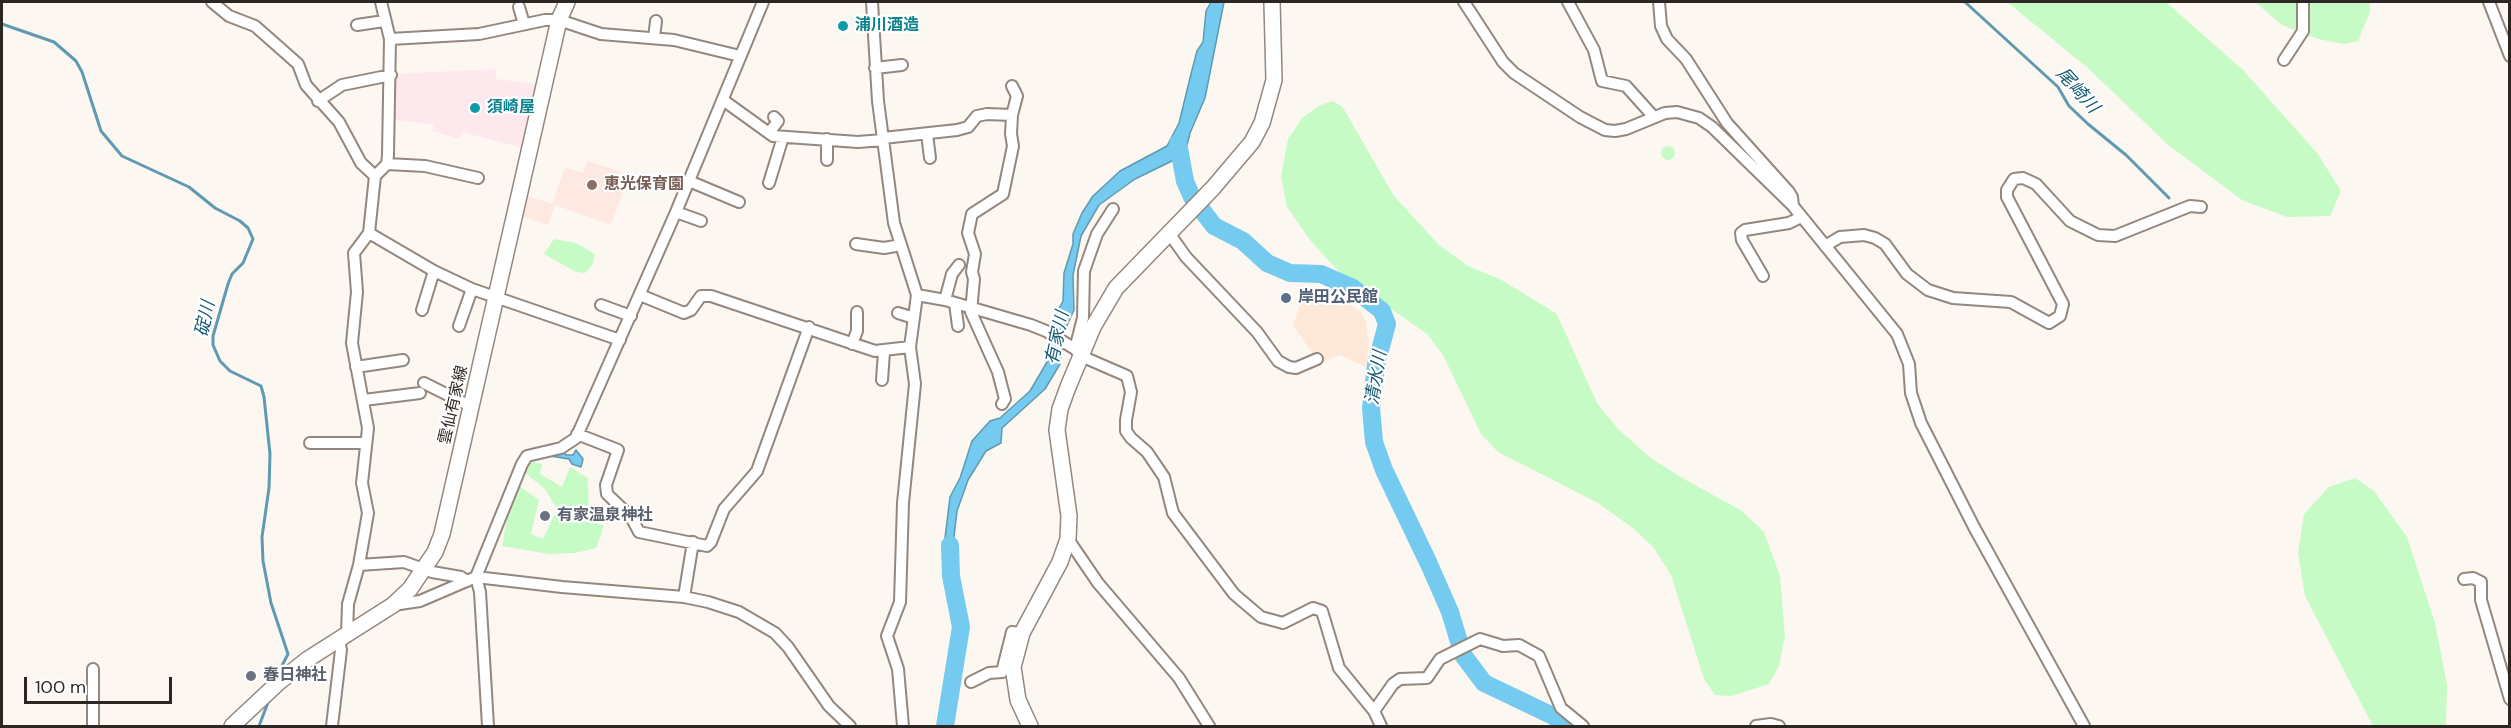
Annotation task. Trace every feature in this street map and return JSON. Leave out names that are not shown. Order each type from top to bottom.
[{"type":"main road","name":"雲仙有家線","points":[[232,726],[279,682],[393,605],[425,569],[442,534],[560,20],[567,2]]},
{"type":"main road","points":[[1030,726],[1018,700],[1013,668],[1022,633],[1060,562],[1068,539],[1069,516],[1057,430],[1060,409],[1076,351],[1116,288],[1213,188],[1252,142],[1270,101],[1274,80],[1272,2]]},
{"type":"street","points":[[212,2],[229,16],[255,26],[298,64],[306,85],[339,123],[361,163],[375,176]]},
{"type":"street","points":[[332,726],[350,596],[359,565],[368,513],[362,483],[368,428],[352,343],[357,292],[354,254],[369,233],[375,176],[387,164],[391,75],[390,39],[381,2]]},
{"type":"street","points":[[393,605],[420,601],[472,579],[527,456],[561,448],[576,438],[676,212],[763,2]]},
{"type":"street","points":[[872,2],[874,68],[894,223],[917,295],[910,347],[915,384],[903,503],[900,602],[887,636],[898,669],[903,726]]},
{"type":"street","points":[[1464,2],[1503,62],[1514,73],[1586,121],[1605,130],[1616,131],[1626,129],[1653,116],[1677,112],[1699,118],[1712,127],[1793,206],[1897,334],[1909,364],[1911,393],[1921,423],[1974,527],[2084,726]]},
{"type":"street","points":[[1568,2],[1594,50],[1602,81],[1626,86],[1653,116]]},
{"type":"street","points":[[1659,2],[1661,26],[1667,39],[1686,59],[1727,123],[1789,192],[1793,206]]},
{"type":"street","points":[[2284,60],[2303,31],[2303,2]]},
{"type":"street","points":[[2489,2],[2510,56]]},
{"type":"street","points":[[519,7],[524,24]]},
{"type":"street","points":[[390,39],[479,34],[524,24],[560,20],[601,34],[674,40],[740,56]]},
{"type":"street","points":[[357,25],[384,21]]},
{"type":"street","points":[[654,38],[656,21]]},
{"type":"street","points":[[874,68],[902,65]]},
{"type":"street","points":[[318,101],[342,86],[391,75]]},
{"type":"street","points":[[1002,405],[1005,399],[998,372],[975,323],[971,308],[975,254],[968,233],[972,214],[1003,194],[1013,146],[1012,115],[1017,96],[1012,86]]},
{"type":"street","points":[[723,100],[769,133],[783,137],[858,142],[965,129],[977,116],[1012,115]]},
{"type":"street","points":[[769,133],[778,121],[774,117]]},
{"type":"street","points":[[927,134],[930,158]]},
{"type":"street","points":[[769,183],[783,137]]},
{"type":"street","points":[[827,139],[828,160]]},
{"type":"street","points":[[387,164],[425,166],[478,178]]},
{"type":"street","points":[[1825,246],[1840,237],[1864,235],[1875,238],[1885,244],[1907,274],[1928,290],[1953,298],[2011,302],[2049,323],[2060,316],[2062,304],[2007,198],[2008,186],[2014,179],[2023,178],[2036,184],[2070,221],[2098,235],[2115,236],[2190,206],[2201,207]]},
{"type":"street","points":[[689,181],[739,202]]},
{"type":"street","points":[[1076,351],[1083,318],[1084,271],[1097,234],[1113,209]]},
{"type":"street","points":[[676,212],[701,221]]},
{"type":"street","points":[[1763,276],[1742,240],[1741,233],[1744,230],[1789,223],[1801,217]]},
{"type":"street","points":[[369,233],[434,271],[472,289],[620,340]]},
{"type":"street","points":[[1169,233],[1186,257],[1257,332],[1278,361],[1296,368],[1317,359]]},
{"type":"street","points":[[856,244],[884,248],[901,245]]},
{"type":"street","points":[[904,277],[901,267],[905,258]]},
{"type":"street","points":[[958,326],[950,302],[952,274],[959,264]]},
{"type":"street","points":[[422,310],[434,271]]},
{"type":"street","points":[[459,326],[472,289]]},
{"type":"street","points":[[640,295],[684,313],[691,310],[701,296],[711,296],[809,327],[849,343],[884,352],[910,347]]},
{"type":"street","points":[[917,295],[950,302],[1046,331],[1076,351],[1123,374],[1129,380],[1131,392],[1126,431],[1147,452],[1164,477],[1173,513],[1234,594],[1262,617],[1284,623],[1313,608],[1322,611],[1340,668],[1374,711],[1381,726]]},
{"type":"street","points":[[601,305],[631,316]]},
{"type":"street","points":[[841,354],[857,331],[857,312]]},
{"type":"street","points":[[898,313],[914,318]]},
{"type":"street","points":[[577,434],[618,450],[606,485],[607,494],[631,517],[639,532],[707,546],[711,542],[724,509],[757,471],[809,327]]},
{"type":"street","points":[[882,380],[884,352]]},
{"type":"street","points":[[356,366],[403,360]]},
{"type":"street","points":[[364,400],[422,388],[472,407]]},
{"type":"street","points":[[310,443],[366,443]]},
{"type":"street","points":[[1068,539],[1098,583],[1179,678],[1209,726]]},
{"type":"street","points":[[684,597],[693,542]]},
{"type":"street","points":[[359,565],[404,562],[472,579],[684,597],[739,612],[774,633],[788,646],[829,706],[850,726]]},
{"type":"street","points":[[2464,579],[2473,578],[2481,582],[2481,600],[2510,699]]},
{"type":"street","points":[[472,579],[480,592],[488,726]]},
{"type":"street","points":[[971,682],[990,673],[1002,672],[1012,633],[1022,633]]},
{"type":"street","points":[[1374,711],[1393,684],[1401,679],[1427,678],[1440,659],[1475,640],[1503,646],[1519,645],[1539,656],[1561,708],[1583,726]]},
{"type":"street","points":[[93,669],[93,726]]},
{"type":"street","points":[[1756,726],[1771,724],[1779,726]]},
{"type":"shaded area","points":[[495,69],[496,79],[537,84],[523,148],[462,132],[459,139],[433,131],[433,124],[394,120],[394,74]]},
{"type":"shaded area","name":"恵光保育園","points":[[587,161],[629,175],[611,225],[555,205],[548,225],[516,214],[523,194],[552,204],[565,167],[583,173]]},
{"type":"shaded area","points":[[1305,291],[1349,304],[1361,312],[1366,322],[1369,345],[1366,367],[1340,355],[1319,363],[1293,325]]},
{"type":"green space","points":[[2007,2],[2166,2],[2243,70],[2318,154],[2341,191],[2330,216],[2287,217],[2242,200],[2167,144],[2088,68]]},
{"type":"green space","points":[[2255,2],[2370,2],[2370,12],[2358,41],[2344,44],[2318,39],[2282,25]]},
{"type":"green space","points":[[1332,101],[1342,106],[1394,196],[1439,245],[1468,266],[1500,279],[1557,314],[1597,403],[1619,430],[1652,459],[1742,511],[1764,532],[1780,576],[1785,636],[1779,666],[1769,684],[1731,696],[1715,695],[1704,679],[1671,575],[1653,547],[1634,529],[1598,503],[1498,452],[1481,434],[1443,355],[1427,334],[1340,273],[1310,240],[1287,207],[1281,177],[1288,139],[1303,117],[1321,105]]},
{"type":"green space","points":[[1668,146],[1673,148],[1675,153],[1673,158],[1668,160],[1663,158],[1661,153],[1663,148]]},
{"type":"green space","points":[[554,239],[576,243],[595,254],[593,264],[585,273],[576,272],[544,254]]},
{"type":"green space","points":[[532,462],[542,464],[540,474],[562,487],[570,467],[588,478],[589,519],[604,526],[596,548],[575,553],[549,554],[502,546],[509,507],[518,485],[539,500],[531,534],[543,539],[557,509],[545,489],[524,472]]},
{"type":"green space","points":[[2355,478],[2374,491],[2407,537],[2435,623],[2447,685],[2446,726],[2373,726],[2305,596],[2298,553],[2304,514],[2329,487]]},
{"type":"water","points":[[1211,2],[1224,2],[1205,98],[1187,145],[1174,160],[1135,179],[1099,205],[1081,236],[1073,275],[1074,310],[1064,332],[1060,364],[1045,389],[1002,428],[1001,443],[986,451],[968,480],[957,511],[949,579],[945,538],[950,497],[960,478],[972,441],[990,421],[1000,418],[1030,391],[1050,357],[1054,318],[1063,301],[1064,273],[1073,244],[1073,234],[1082,213],[1093,196],[1120,171],[1167,146],[1179,123],[1197,51],[1203,42],[1206,11]]},
{"type":"water","points":[[576,450],[583,459],[581,467],[572,464],[569,459],[550,456],[563,451],[566,455],[573,455]]},
{"type":"waterway","name":"尾崎川","points":[[1965,2],[2058,87],[2069,106],[2126,155],[2169,198]]},
{"type":"waterway","name":"碇川","points":[[2,24],[54,42],[76,61],[82,72],[101,131],[122,156],[189,187],[215,208],[240,221],[248,228],[253,239],[243,263],[232,274],[228,284],[213,336],[213,345],[220,361],[230,371],[261,386],[264,397],[270,454],[269,488],[262,537],[263,561],[271,603],[288,654],[276,677]]},
{"type":"waterway","name":"清水川","points":[[1178,143],[1185,181],[1192,197],[1214,226],[1243,241],[1267,263],[1290,273],[1321,274],[1353,288],[1382,311],[1387,324],[1376,365],[1371,408],[1374,442],[1384,470],[1450,612],[1463,655],[1484,683],[1569,726]]},
{"type":"waterway","name":"有家川","points":[[945,726],[961,627],[951,576],[950,545]]},
{"type":"waterway","name":"碇川","points":[[259,726],[269,700]]},
{"type":"place","name":"浦川酒造","points":[[843,26]]},
{"type":"place","name":"須崎屋","points":[[475,108]]},
{"type":"place","name":"恵光保育園","points":[[592,185]]},
{"type":"place","name":"岸田公民館","points":[[1286,298]]},
{"type":"place","name":"有家温泉神社","points":[[545,516]]},
{"type":"place","name":"春日神社","points":[[251,676]]}]
